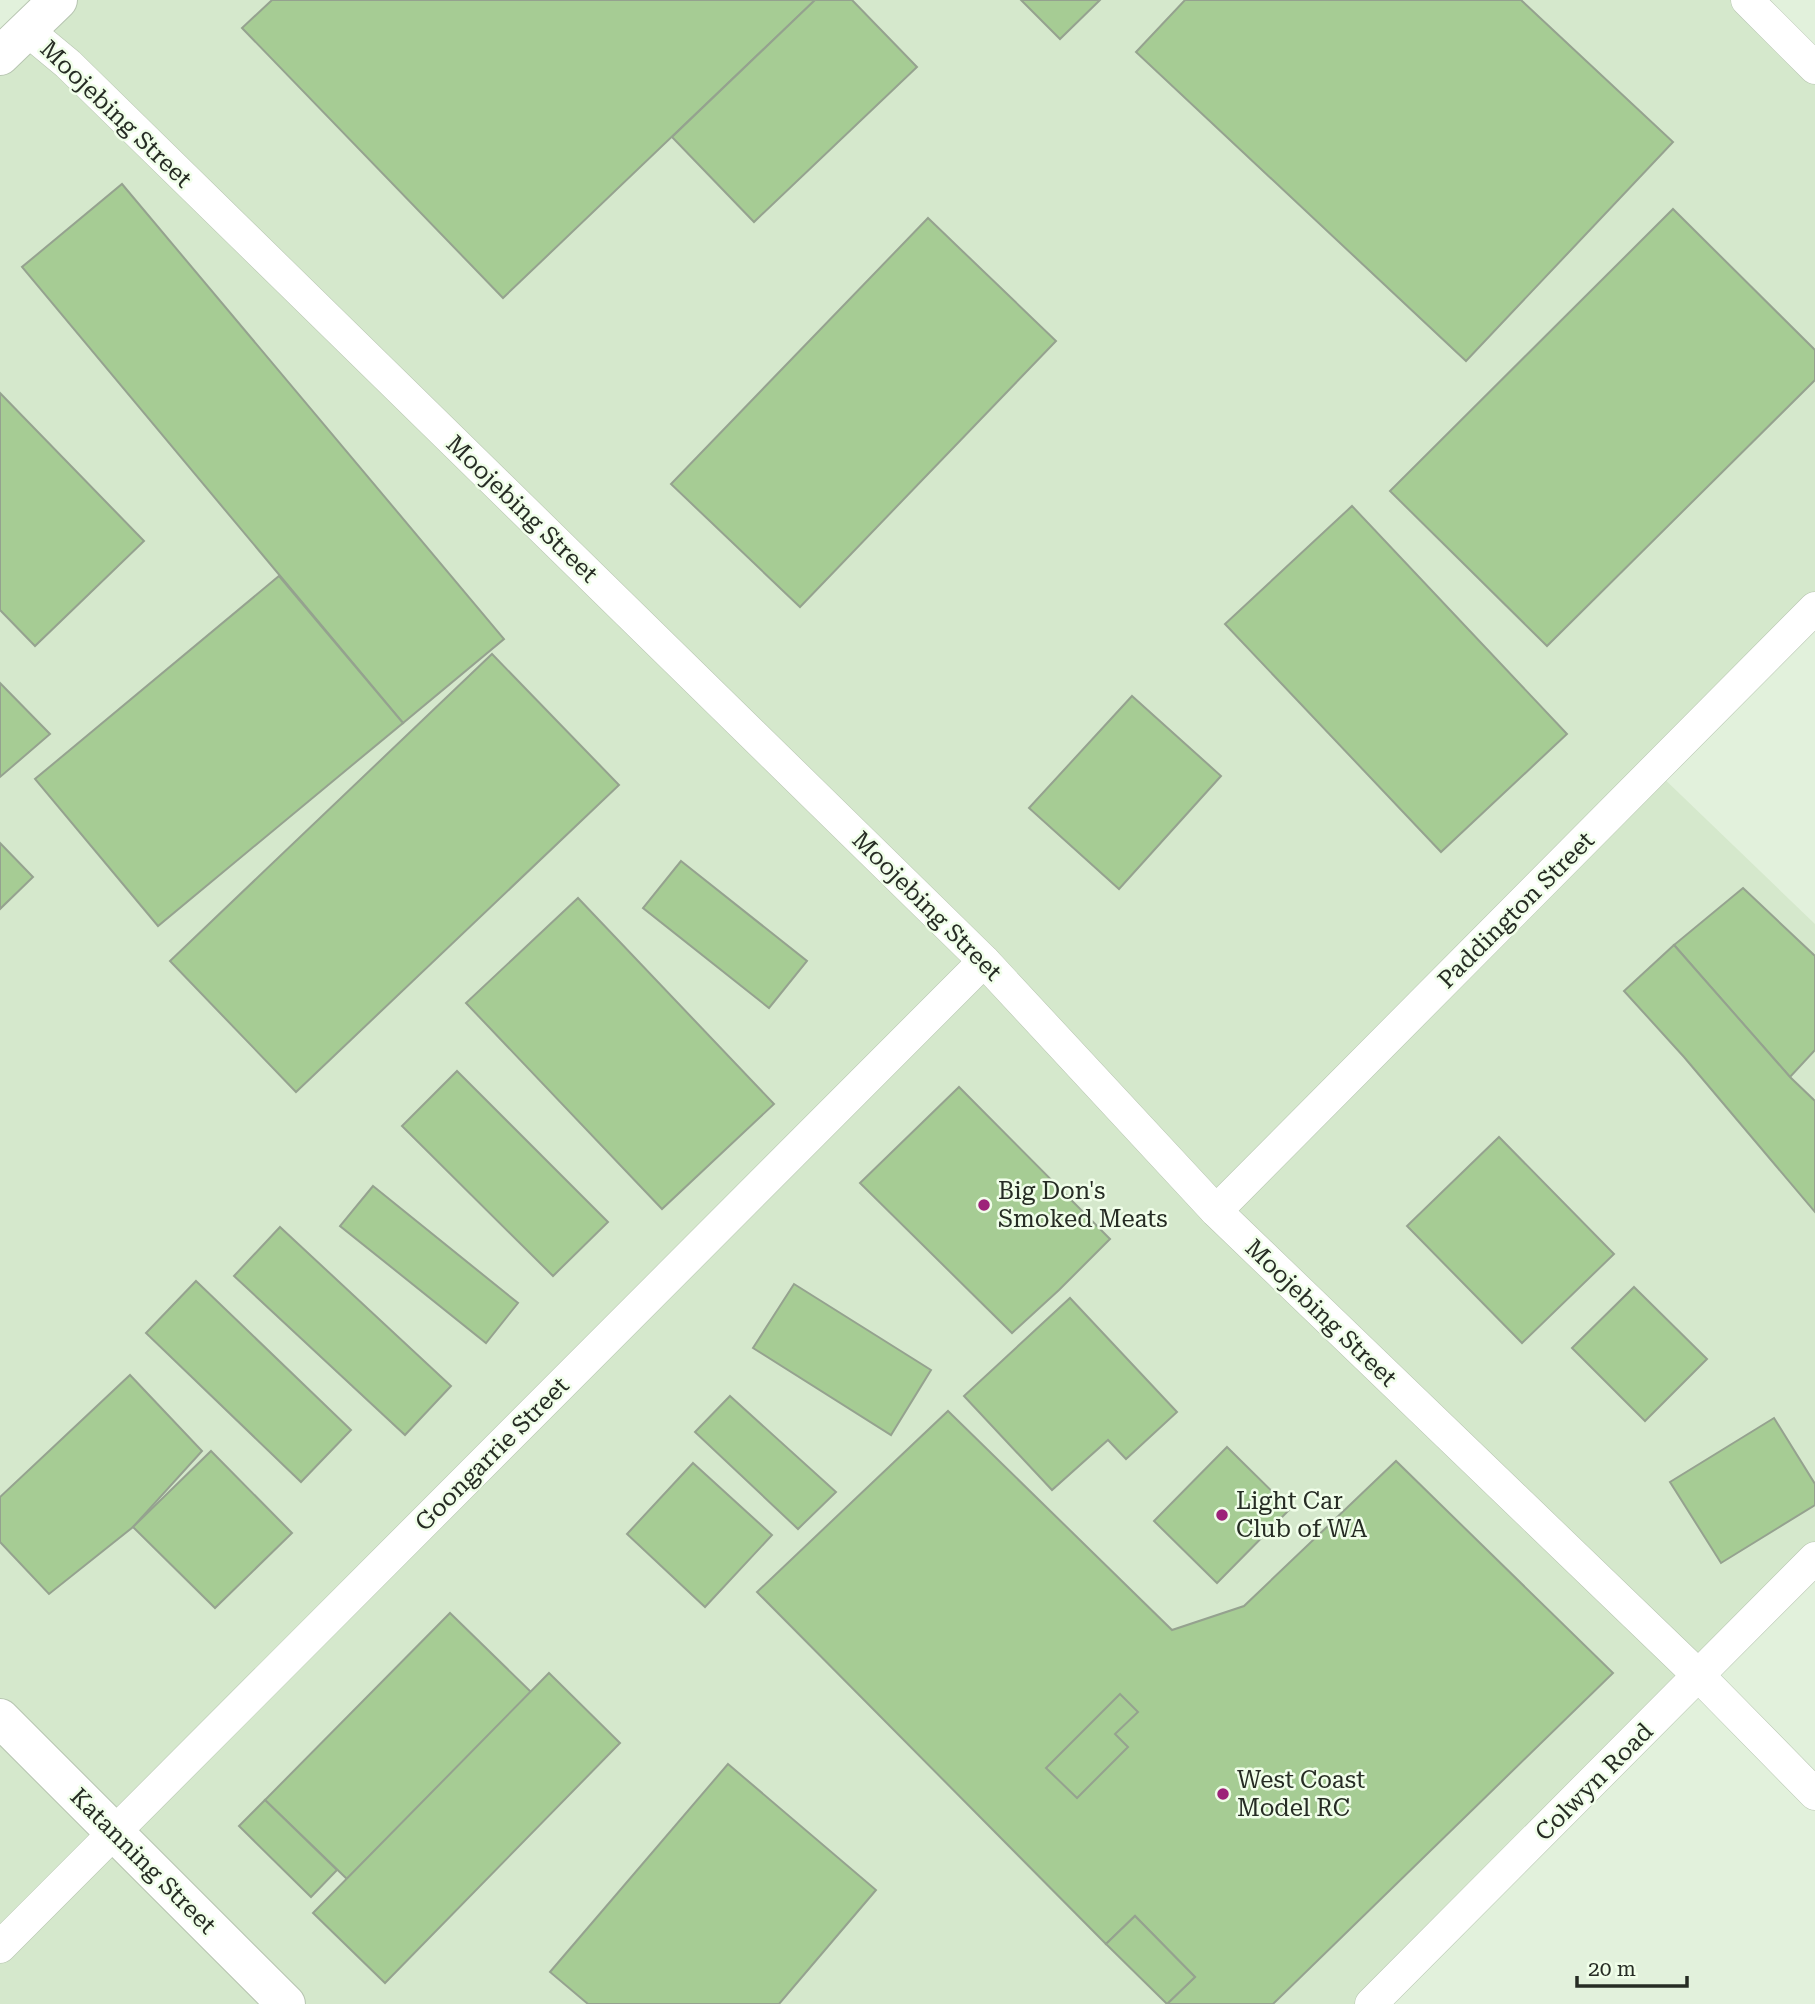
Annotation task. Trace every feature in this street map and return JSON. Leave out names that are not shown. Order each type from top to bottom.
[{"type":"main road","points":[[13,43],[58,0]]},
{"type":"main road","name":"Katanning Street","points":[[0,1718],[286,2004]]},
{"type":"street","points":[[1747,0],[1815,68]]},
{"type":"street","name":"Moojebing Street","points":[[13,43],[78,74],[984,961],[1216,1211],[1699,1676],[1815,1794]]},
{"type":"street","name":"Paddington Street","points":[[1216,1211],[1815,608]]},
{"type":"street","name":"Goongarrie Street","points":[[0,1947],[984,961]]},
{"type":"street","name":"Colwyn Road","points":[[1371,2004],[1815,1558]]},
{"type":"shaded area","points":[[58,0],[1747,0],[1815,68],[1815,608],[1655,770],[1815,924],[1815,1558],[1371,2004],[0,2004],[0,56]]},
{"type":"building","points":[[272,0],[815,0],[503,298],[242,28]]},
{"type":"building","points":[[815,0],[852,0],[917,67],[754,222],[672,137]]},
{"type":"building","points":[[1021,0],[1100,0],[1060,39]]},
{"type":"building","points":[[1185,0],[1521,0],[1673,142],[1466,361],[1136,52]]},
{"type":"building","points":[[122,184],[504,639],[403,723],[22,267]]},
{"type":"building","points":[[1673,209],[1815,350],[1815,380],[1547,646],[1390,491]]},
{"type":"building","points":[[928,218],[1056,341],[800,607],[671,484]]},
{"type":"building","points":[[0,393],[144,541],[35,646],[0,610]]},
{"type":"building","points":[[1352,506],[1567,734],[1441,852],[1225,624]]},
{"type":"building","points":[[279,576],[403,723],[158,926],[35,779]]},
{"type":"building","points":[[492,654],[619,785],[296,1092],[170,961]]},
{"type":"building","points":[[0,683],[50,734],[0,777]]},
{"type":"building","points":[[1132,696],[1221,776],[1119,889],[1029,808]]},
{"type":"building","points":[[0,843],[33,877],[0,909]]},
{"type":"building","points":[[681,861],[807,961],[769,1008],[643,908]]},
{"type":"building","points":[[1743,888],[1815,956],[1815,1050],[1790,1077],[1674,945]]},
{"type":"building","points":[[578,898],[774,1104],[662,1209],[466,1003]]},
{"type":"building","points":[[1674,945],[1790,1077],[1815,1101],[1815,1212],[1684,1057],[1624,991]]},
{"type":"building","points":[[457,1071],[608,1222],[553,1276],[402,1126]]},
{"type":"building","points":[[959,1087],[1110,1239],[1012,1333],[860,1183]]},
{"type":"building","points":[[1499,1137],[1614,1254],[1522,1343],[1407,1226]]},
{"type":"building","points":[[373,1186],[518,1303],[486,1343],[340,1226]]},
{"type":"building","points":[[280,1227],[451,1386],[405,1435],[234,1276]]},
{"type":"building","points":[[196,1281],[351,1430],[301,1482],[146,1333]]},
{"type":"building","points":[[794,1284],[931,1370],[891,1435],[753,1348]]},
{"type":"building","points":[[1634,1287],[1707,1359],[1645,1421],[1572,1348]]},
{"type":"building","points":[[1070,1298],[1177,1412],[1126,1459],[1108,1440],[1052,1490],[964,1396]]},
{"type":"building","points":[[130,1375],[202,1451],[133,1527],[49,1594],[0,1542],[0,1497]]},
{"type":"building","points":[[730,1396],[836,1492],[798,1529],[695,1432]]},
{"type":"building","name":"West Coast Model RC","points":[[948,1411],[1172,1630],[1244,1606],[1396,1461],[1613,1673],[1273,2004],[1167,2004],[1195,1977],[1135,1916],[1106,1944],[757,1592]]},
{"type":"building","points":[[1774,1418],[1815,1484],[1815,1505],[1721,1563],[1670,1482]]},
{"type":"building","name":"Light Car Club of WA","points":[[1227,1447],[1290,1509],[1217,1583],[1154,1521]]},
{"type":"building","points":[[211,1451],[292,1533],[215,1608],[133,1527]]},
{"type":"building","points":[[693,1463],[772,1535],[705,1607],[627,1534]]},
{"type":"building","points":[[450,1613],[531,1692],[347,1879],[265,1800]]},
{"type":"building","points":[[549,1673],[620,1743],[385,1983],[313,1913]]},
{"type":"building","points":[[1120,1694],[1138,1712],[1115,1734],[1128,1747],[1077,1798],[1046,1768]]},
{"type":"building","points":[[728,1764],[876,1890],[779,2004],[588,2004],[550,1972]]},
{"type":"building","points":[[265,1800],[337,1870],[311,1897],[239,1826]]},
{"type":"building","points":[[1135,1916],[1195,1977],[1167,2004],[1106,1944]]},
{"type":"place","name":"Big Don's Smoked Meats","points":[[984,1205]]},
{"type":"place","name":"Light Car Club of WA","points":[[1222,1515]]},
{"type":"place","name":"West Coast Model RC","points":[[1223,1794]]}]
